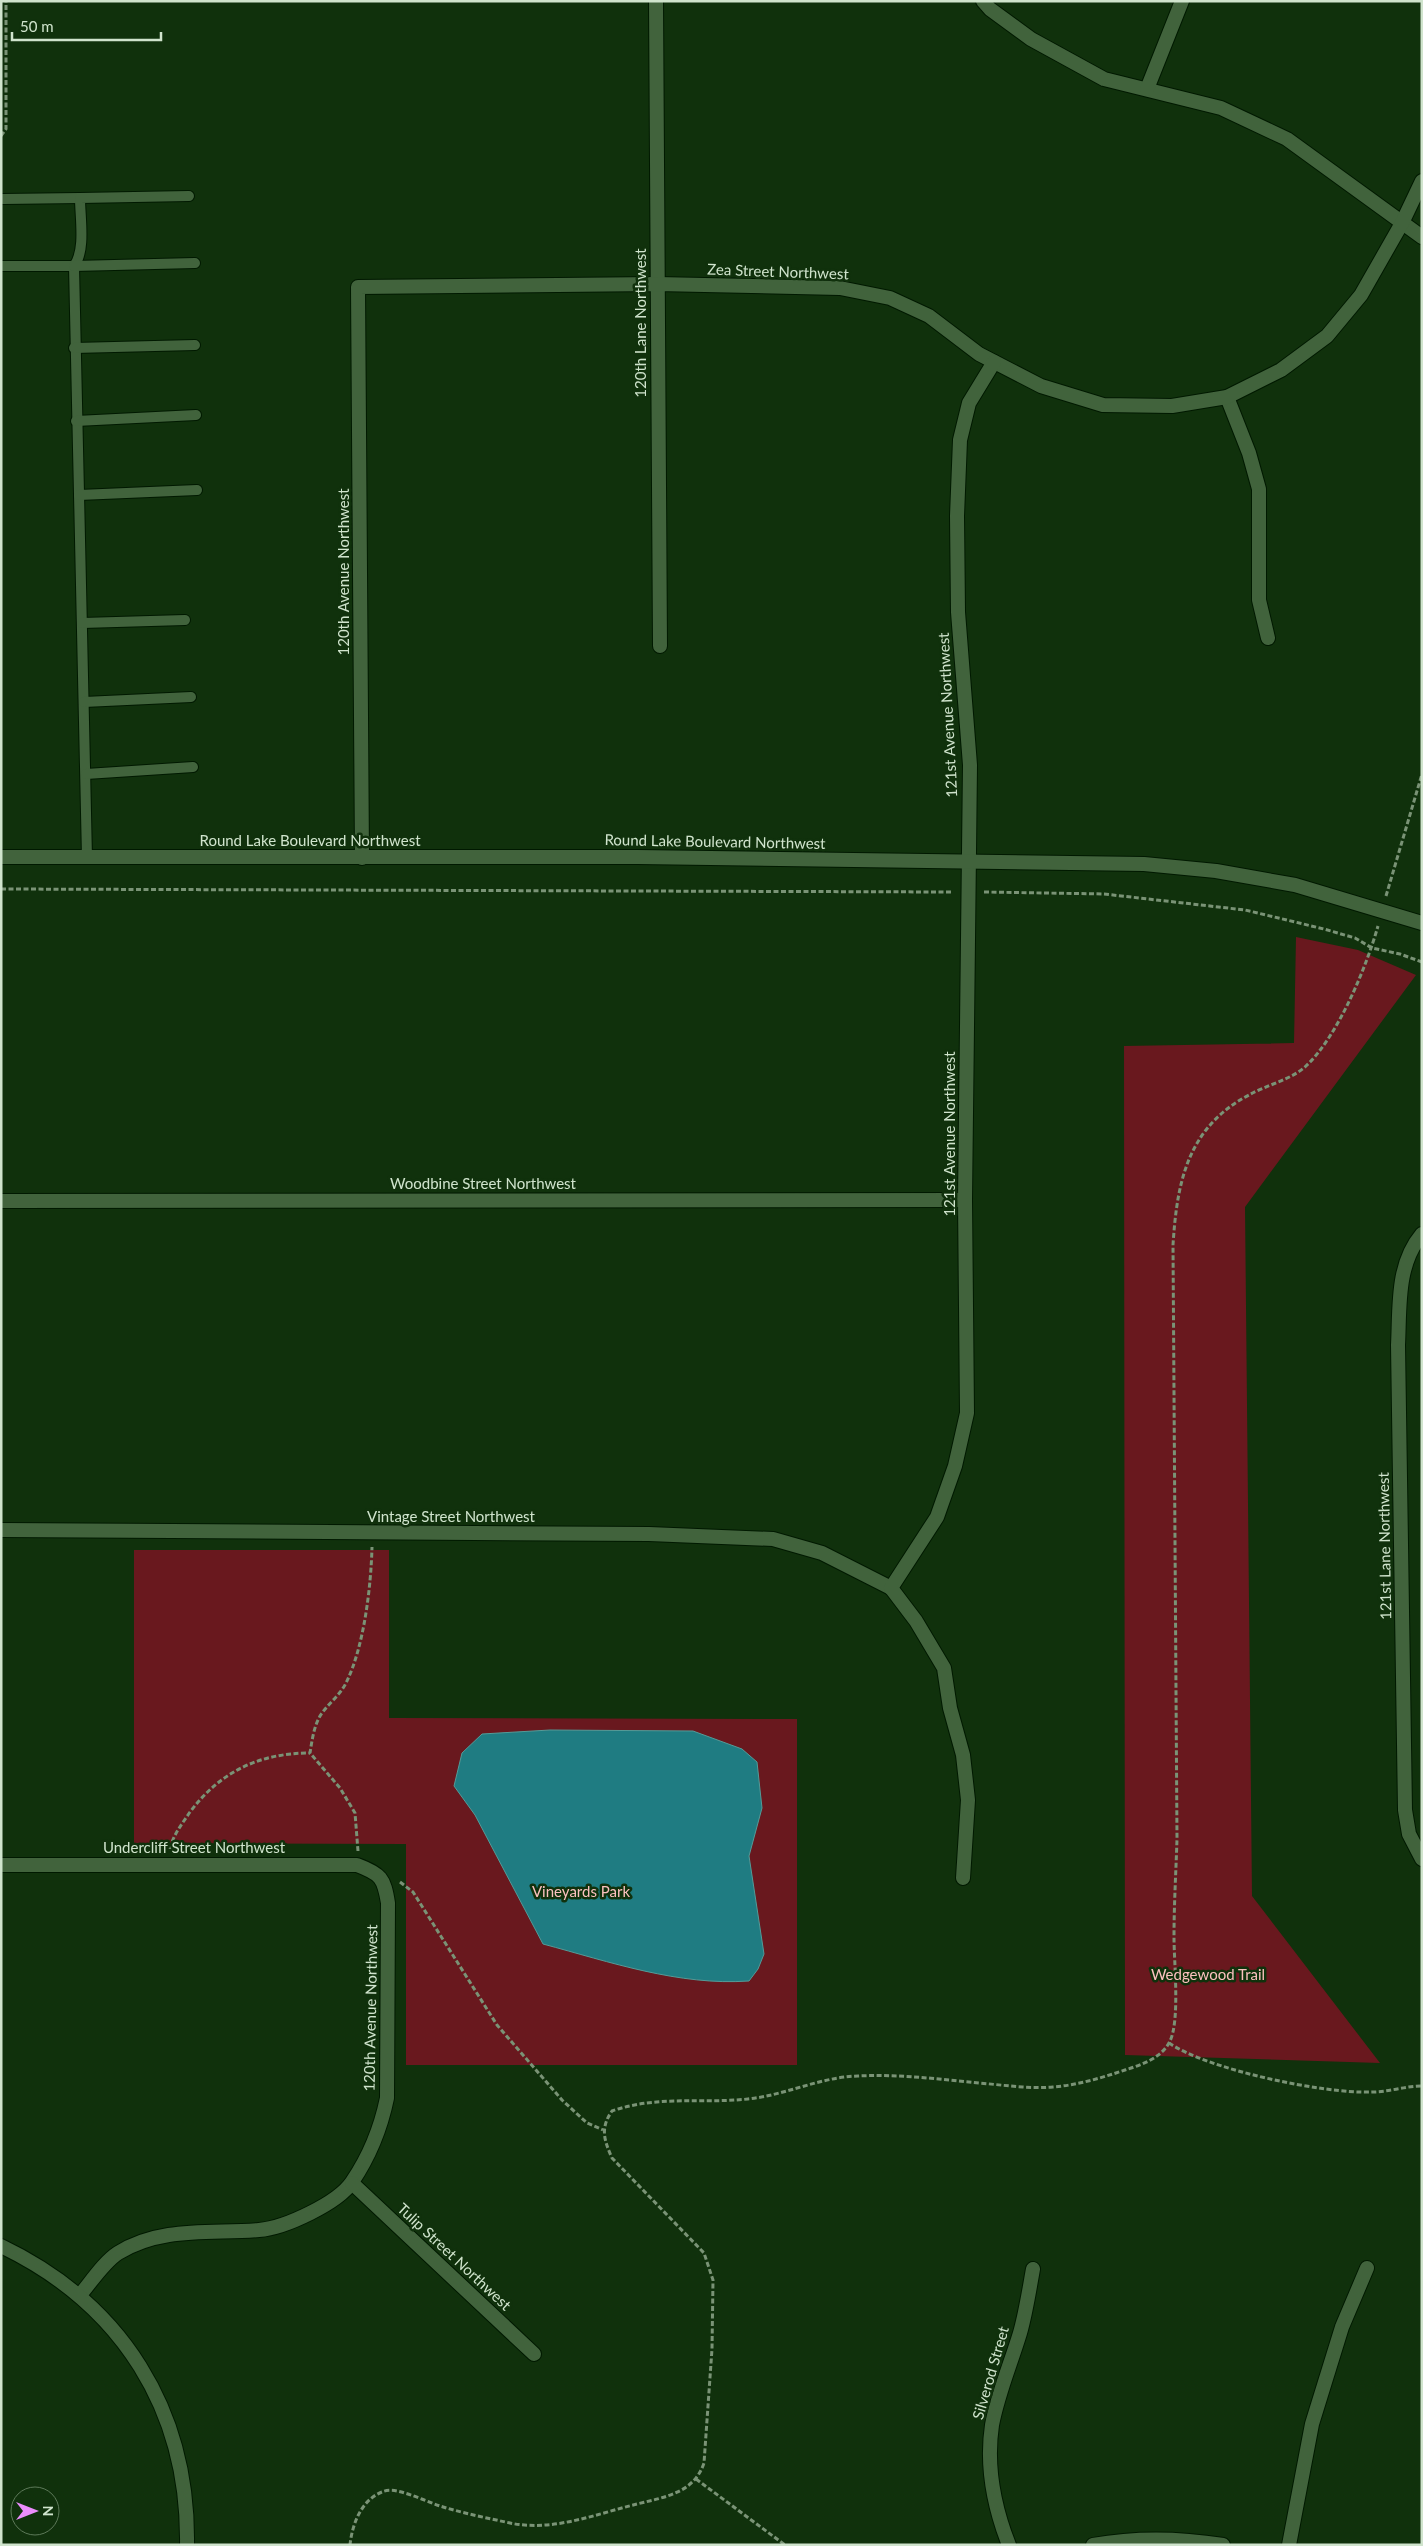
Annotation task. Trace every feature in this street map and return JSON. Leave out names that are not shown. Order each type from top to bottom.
[{"type":"street","name":"120th Lane Northwest","points":[[656,1],[660,646]]},
{"type":"street","points":[[983,1],[990,9],[1031,39],[1104,80],[1221,108],[1288,139],[1422,237]]},
{"type":"street","points":[[1147,89],[1182,1]]},
{"type":"street","name":"Zea Street Northwest","points":[[358,287],[657,284],[840,288],[890,298],[929,316],[979,354],[1041,386],[1103,405],[1172,406],[1227,397],[1281,370],[1326,336],[1361,295],[1402,223],[1422,181]]},
{"type":"street","name":"120th Avenue Northwest","points":[[358,287],[362,858]]},
{"type":"street","name":"121st Avenue Northwest","points":[[891,1588],[936,1516],[955,1466],[967,1413],[965,1200],[969,860],[968,716],[956,564],[960,440],[969,403],[994,362]]},
{"type":"street","points":[[1227,397],[1249,452],[1259,489],[1259,600],[1268,638]]},
{"type":"street","name":"Round Lake Boulevard Northwest","points":[[1,857],[969,860],[1144,864],[1224,872],[1320,891],[1422,923]]},
{"type":"street","name":"Woodbine Street Northwest","points":[[1,1201],[965,1200]]},
{"type":"street","name":"121st Lane Northwest","points":[[1422,1234],[1412,1245],[1401,1279],[1398,1345],[1405,1810],[1409,1834],[1422,1860]]},
{"type":"street","name":"Vintage Street Northwest","points":[[1,1530],[372,1534],[649,1534],[773,1539],[822,1553],[891,1588]]},
{"type":"street","points":[[891,1588],[916,1621],[944,1668],[950,1708],[963,1755],[968,1800],[963,1878]]},
{"type":"street","name":"Undercliff Street Northwest","points":[[1,1865],[357,1865],[371,1870],[383,1879]]},
{"type":"street","name":"120th Avenue Northwest","points":[[80,2295],[117,2253],[152,2238],[180,2232],[262,2230],[294,2221],[323,2206],[352,2183],[382,2119],[387,2098],[388,1903],[383,1879]]},
{"type":"street","name":"Tulip Street Northwest","points":[[352,2183],[534,2354]]},
{"type":"street","points":[[1,2246],[23,2256],[80,2295],[124,2343],[143,2370],[172,2432],[179,2460],[185,2492],[186,2545]]},
{"type":"street","points":[[1289,2545],[1312,2424],[1342,2327],[1366,2268]]},
{"type":"street","name":"Silverod Street","points":[[1009,2545],[997,2511],[990,2454],[992,2425],[1027,2306],[1033,2269]]},
{"type":"street","points":[[1093,2545],[1141,2538],[1174,2539],[1223,2545]]},
{"type":"lane","points":[[4,199],[189,196]]},
{"type":"lane","points":[[80,198],[80,248],[78,260],[74,266],[74,348],[87,858]]},
{"type":"lane","points":[[1,266],[195,263]]},
{"type":"lane","points":[[74,348],[195,345]]},
{"type":"lane","points":[[76,421],[196,415]]},
{"type":"lane","points":[[78,495],[197,490]]},
{"type":"lane","points":[[82,623],[185,620]]},
{"type":"lane","points":[[84,702],[191,696]]},
{"type":"lane","points":[[86,774],[193,767]]},
{"type":"path","points":[[1,136],[6,129],[6,1]]},
{"type":"path","points":[[1388,887],[1422,774]]},
{"type":"path","points":[[1,889],[1104,894],[1245,910],[1332,931],[1355,938],[1372,948],[1400,954],[1422,962]]},
{"type":"path","points":[[350,2545],[354,2526],[363,2506],[371,2498],[390,2490],[512,2524],[540,2526],[568,2522],[670,2496],[680,2492],[696,2479],[704,2463],[712,2349],[713,2280],[700,2248],[612,2158],[603,2130],[612,2111],[635,2103],[660,2100],[746,2099],[772,2094],[817,2080],[839,2077],[885,2075],[1032,2088],[1077,2084],[1124,2071],[1149,2060],[1159,2055],[1169,2042],[1174,2019],[1177,1839],[1173,1245],[1179,1183],[1188,1159],[1199,1139],[1225,1109],[1265,1086],[1304,1068],[1312,1060],[1342,1012],[1372,948],[1374,939]]},
{"type":"path","points":[[310,1754],[319,1719],[347,1682],[355,1657],[370,1590],[372,1534]]},
{"type":"path","points":[[170,1864],[170,1848],[177,1833],[201,1797],[222,1778],[254,1763],[284,1754],[310,1754],[340,1788],[355,1813],[358,1831],[357,1865]]},
{"type":"path","points":[[383,1879],[404,1882],[413,1892],[497,2024],[562,2100],[587,2123],[603,2130]]},
{"type":"path","points":[[1169,2042],[1196,2057],[1267,2078],[1318,2088],[1374,2092],[1422,2086]]},
{"type":"path","points":[[696,2479],[785,2545]]},
{"type":"green space","name":"Wedgewood Trail","points":[[1296,937],[1358,950],[1416,975],[1245,1207],[1252,1896],[1380,2063],[1125,2055],[1124,1046],[1294,1043]]},
{"type":"green space","name":"Vineyards Park","points":[[134,1550],[389,1550],[389,1718],[797,1719],[797,2065],[406,2065],[406,1844],[134,1843]]},
{"type":"water","points":[[550,1730],[693,1731],[742,1749],[757,1762],[762,1808],[749,1856],[764,1954],[758,1969],[749,1981],[723,1982],[671,1976],[619,1965],[543,1944],[475,1815],[454,1786],[462,1753],[482,1734]]}]
